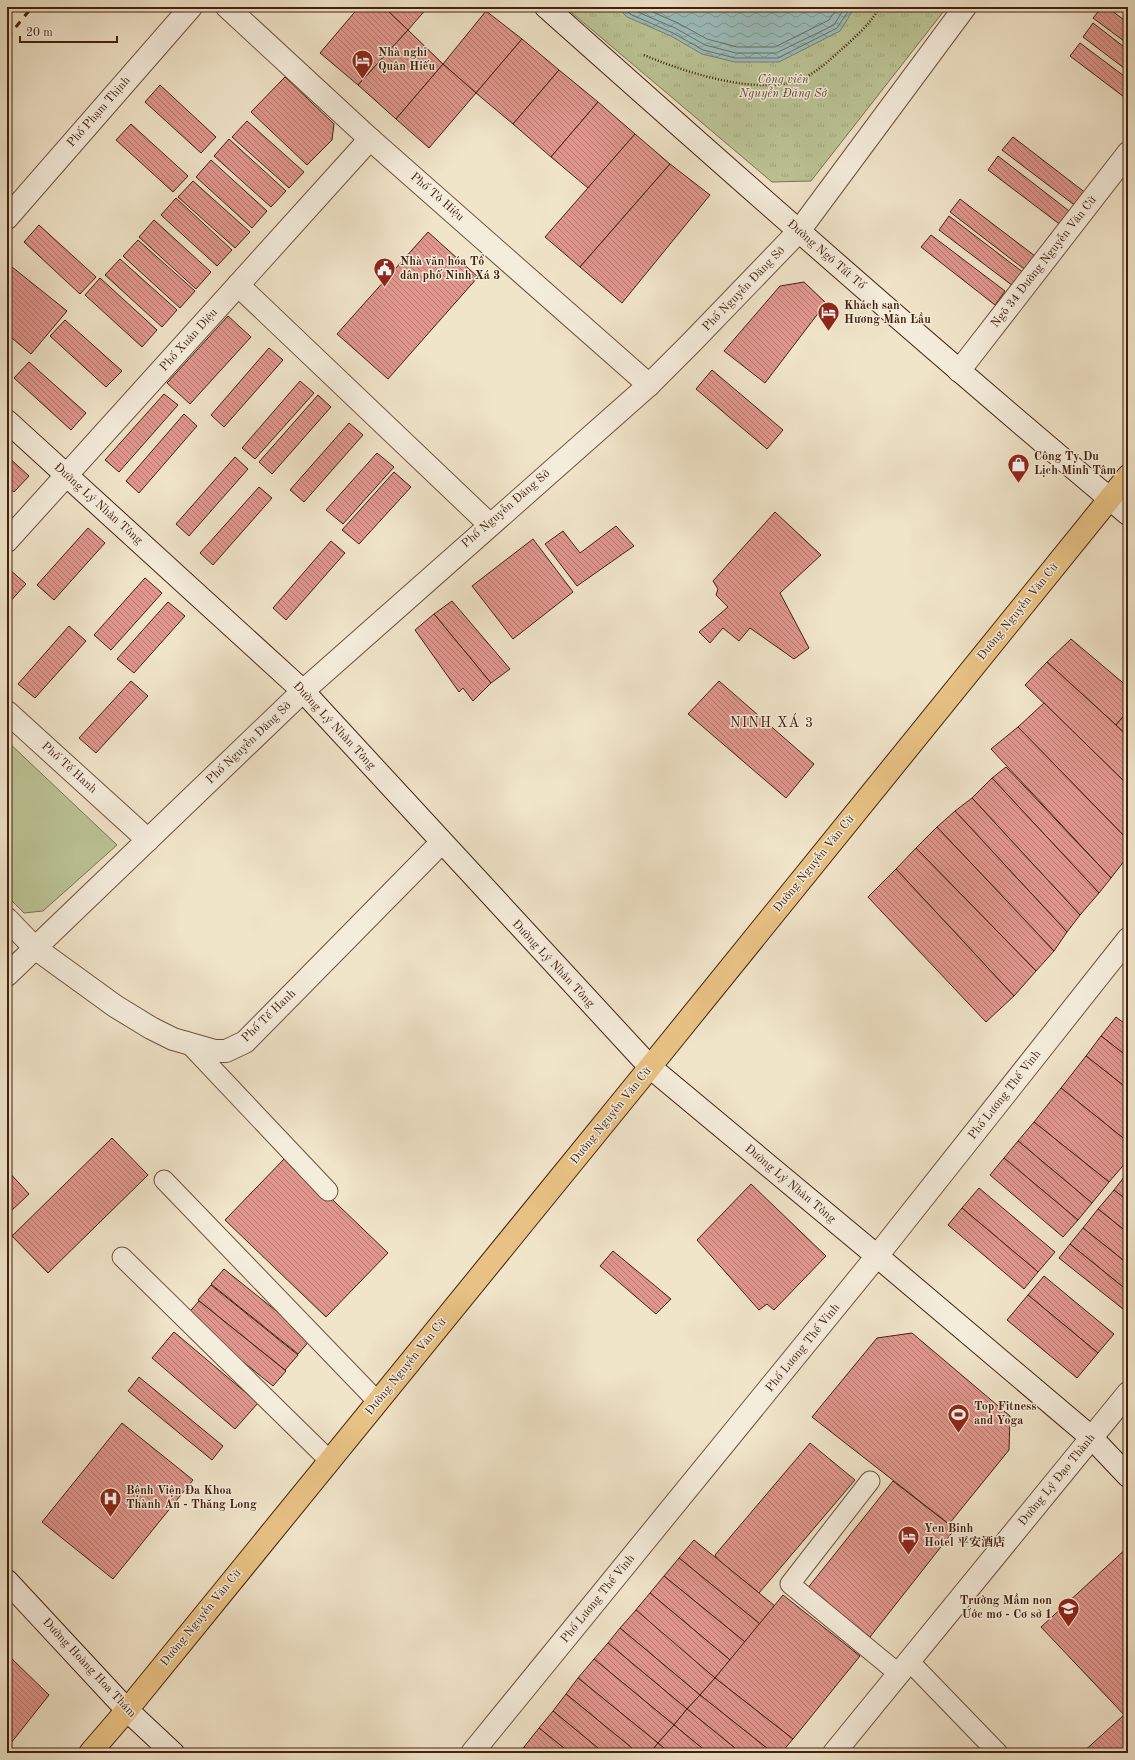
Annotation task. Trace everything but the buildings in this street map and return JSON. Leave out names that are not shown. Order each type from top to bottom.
[{"type":"main road","name":"Đường Nguyễn Văn Cừ","points":[[90,1753],[127,1710],[378,1402],[1128,476]]},
{"type":"street","name":"Phố Phạm Thịnh","points":[[7,218],[191,7]]},
{"type":"street","name":"Phố Tô Hiệu","points":[[227,7],[370,139],[649,385]]},
{"type":"street","name":"Đường Ngô Tất Tố","points":[[546,7],[799,232],[959,371],[1128,514]]},
{"type":"street","name":"Phố Nguyễn Đăng Sở","points":[[7,975],[303,691],[489,524],[649,385],[691,344],[799,232],[965,7]]},
{"type":"street","name":"Phố Xuân Diệu","points":[[7,541],[370,139]]},
{"type":"street","name":"Ngõ 34 Đường Nguyễn Văn Cừ","points":[[959,371],[1128,153]]},
{"type":"street","points":[[238,285],[489,524]]},
{"type":"street","name":"Đường Lý Nhân Tông","points":[[7,421],[303,691],[441,843],[650,1067],[878,1256],[1092,1438],[1128,1476]]},
{"type":"street","name":"Phố Tế Hanh","points":[[7,712],[148,840]]},
{"type":"street","name":"Phố Tế Hanh","points":[[7,919],[35,948],[114,1006],[173,1039],[215,1051],[226,1051],[245,1042],[441,843]]},
{"type":"street","name":"Phố Lương Thế Vinh","points":[[472,1753],[878,1256],[1128,939]]},
{"type":"street","name":"Đường Lý Đạo Thành","points":[[834,1753],[1128,1393]]},
{"type":"street","name":"Đường Hoàng Hoa Thám","points":[[7,1581],[127,1710],[173,1753]]},
{"type":"lane","points":[[190,1045],[328,1191]]},
{"type":"lane","points":[[164,1180],[378,1402]]},
{"type":"lane","points":[[122,1257],[330,1461]]},
{"type":"lane","points":[[870,1481],[790,1584],[904,1667],[998,1753]]},
{"type":"path","points":[[637,52],[674,67],[710,78],[760,84],[782,84],[803,78],[832,59],[863,28],[879,7]]},
{"type":"green space","name":"Công viên Nguyễn Đăng Sở","points":[[565,7],[947,7],[811,181],[772,182]]},
{"type":"green space","points":[[7,741],[117,845],[43,911],[24,913],[7,896]]},
{"type":"water","points":[[617,7],[855,7],[840,31],[779,62],[735,62],[702,54],[671,36],[627,17]]},
{"type":"railway","points":[[7,38],[32,7]]},
{"type":"place","name":"Nhà nghỉ Quân Hiếu","points":[[362,80]]},
{"type":"place","name":"Nhà văn hóa Tổ dân phố Ninh Xá 3","points":[[385,288]]},
{"type":"place","name":"Khách sạn Hương Mãn Lầu","points":[[829,332]]},
{"type":"place","name":"Công Ty Du Lịch Minh Tâm","points":[[1019,484]]},
{"type":"place","name":"Top Fitness and Yoga","points":[[958,1434]]},
{"type":"place","name":"Bệnh Viện Đa Khoa Thành An - Thăng Long","points":[[110,1518]]},
{"type":"place","name":"Yen Binh Hotel 平安酒店","points":[[909,1556]]},
{"type":"place","name":"Trường Mầm non Ước mơ - Cơ sở 1","points":[[1068,1628]]},
{"type":"district","name":"NINH XÁ 3","points":[[772,723]]}]
